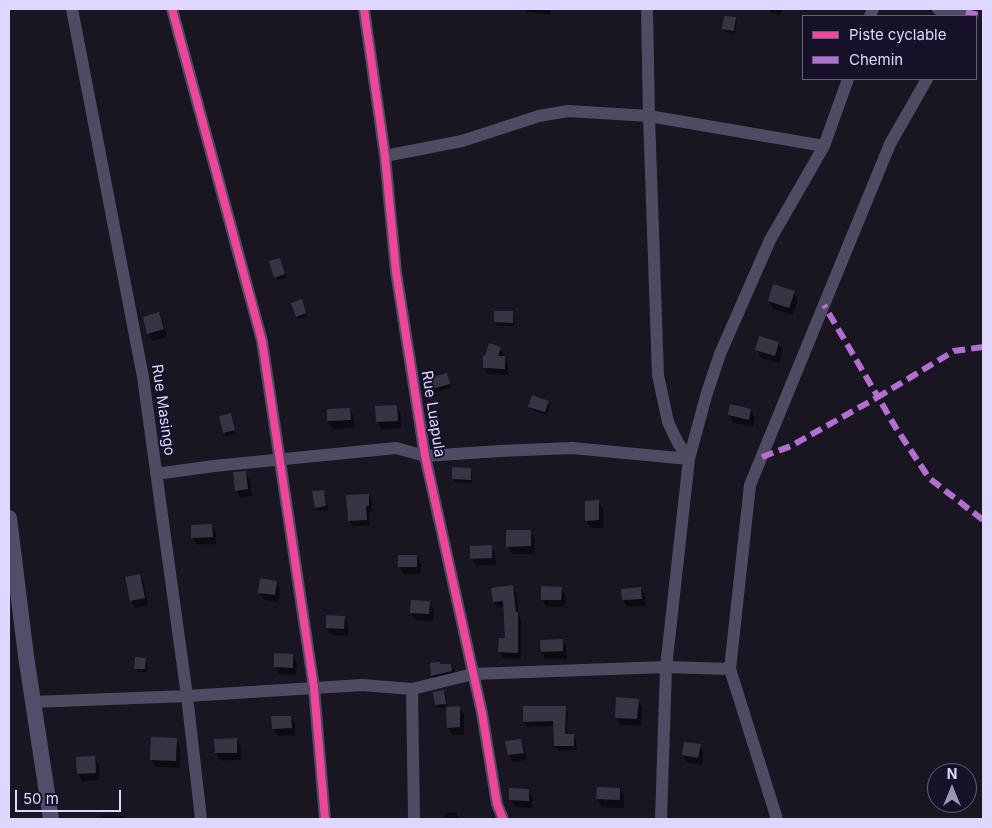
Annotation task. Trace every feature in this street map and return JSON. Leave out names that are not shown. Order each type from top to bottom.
[{"type":"main road","points":[[9,518],[26,656],[51,819]]},
{"type":"street","name":"Rue Masingo","points":[[72,9],[143,377],[187,696],[201,819]]},
{"type":"street","points":[[172,9],[262,341],[314,688],[325,819]]},
{"type":"street","name":"Rue Luapula","points":[[364,9],[385,156],[396,272],[425,456],[482,713],[497,804],[503,819]]},
{"type":"street","points":[[647,9],[658,375],[668,422],[678,443],[689,459]]},
{"type":"street","points":[[938,9],[966,12]]},
{"type":"street","points":[[661,819],[666,667],[689,459],[706,396],[720,354],[770,240],[824,146],[848,80]]},
{"type":"street","points":[[777,819],[730,669],[750,485],[890,144],[926,80]]},
{"type":"street","points":[[385,156],[462,141],[540,116],[568,111],[649,116],[824,146]]},
{"type":"street","points":[[156,474],[214,466],[396,448],[425,456],[500,450],[572,448],[689,459]]},
{"type":"street","points":[[33,702],[187,696],[362,685],[412,689],[473,674],[666,667],[730,669]]},
{"type":"street","points":[[412,689],[414,819]]},
{"type":"building","points":[[724,16],[736,17],[734,31],[722,29]]},
{"type":"building","points":[[280,258],[285,274],[274,278],[269,261]]},
{"type":"building","points":[[773,284],[795,291],[789,308],[768,301]]},
{"type":"building","points":[[302,299],[306,313],[296,317],[291,303]]},
{"type":"building","points":[[494,311],[513,311],[513,323],[494,322]]},
{"type":"building","points":[[159,312],[164,329],[147,334],[143,317]]},
{"type":"building","points":[[759,336],[779,342],[775,356],[755,350]]},
{"type":"building","points":[[489,343],[501,347],[498,356],[505,356],[505,369],[483,368],[483,355],[485,356]]},
{"type":"building","points":[[447,373],[450,384],[432,389],[429,378]]},
{"type":"building","points":[[532,395],[549,401],[545,412],[528,407]]},
{"type":"building","points":[[730,404],[751,409],[749,420],[728,415]]},
{"type":"building","points":[[397,405],[398,421],[376,422],[375,406]]},
{"type":"building","points":[[350,408],[351,420],[327,421],[327,409]]},
{"type":"building","points":[[231,413],[235,430],[223,433],[219,416]]},
{"type":"building","points":[[452,467],[471,468],[471,480],[452,479]]},
{"type":"building","points":[[246,471],[248,489],[235,491],[233,472]]},
{"type":"building","points":[[324,490],[326,506],[315,508],[312,491]]},
{"type":"building","points":[[369,494],[369,506],[366,506],[367,520],[348,521],[346,495]]},
{"type":"building","points":[[599,500],[599,520],[585,521],[585,501]]},
{"type":"building","points":[[212,524],[213,537],[191,538],[191,525]]},
{"type":"building","points":[[506,530],[531,530],[531,546],[506,547]]},
{"type":"building","points":[[492,545],[492,558],[470,559],[470,546]]},
{"type":"building","points":[[398,555],[417,555],[417,567],[398,567]]},
{"type":"building","points":[[140,574],[145,598],[130,601],[125,577]]},
{"type":"building","points":[[260,578],[277,581],[275,595],[258,593]]},
{"type":"building","points":[[513,585],[516,612],[518,612],[518,653],[498,652],[499,638],[505,638],[503,601],[493,602],[491,588]]},
{"type":"building","points":[[541,586],[562,587],[561,600],[541,600]]},
{"type":"building","points":[[641,587],[642,599],[622,600],[621,589]]},
{"type":"building","points":[[411,600],[430,601],[429,614],[410,613]]},
{"type":"building","points":[[326,615],[345,616],[344,629],[326,628]]},
{"type":"building","points":[[563,639],[563,651],[541,652],[540,640]]},
{"type":"building","points":[[274,653],[293,654],[293,668],[274,667]]},
{"type":"building","points":[[135,657],[146,658],[145,669],[134,669]]},
{"type":"building","points":[[440,662],[440,664],[451,664],[452,671],[431,676],[430,663]]},
{"type":"building","points":[[444,690],[446,704],[435,705],[433,692]]},
{"type":"building","points":[[616,697],[639,699],[637,719],[615,718]]},
{"type":"building","points":[[460,706],[460,727],[447,728],[446,707]]},
{"type":"building","points":[[523,706],[566,706],[565,734],[574,734],[574,746],[554,746],[553,721],[523,722]]},
{"type":"building","points":[[271,716],[291,716],[292,728],[272,729]]},
{"type":"building","points":[[151,737],[177,738],[176,761],[150,760]]},
{"type":"building","points":[[237,738],[237,753],[215,753],[214,739]]},
{"type":"building","points":[[521,739],[524,753],[508,755],[505,741]]},
{"type":"building","points":[[684,742],[701,744],[698,758],[682,755]]},
{"type":"building","points":[[95,756],[96,773],[77,774],[76,757]]},
{"type":"building","points":[[597,787],[620,788],[620,800],[596,799]]},
{"type":"building","points":[[509,788],[529,789],[529,801],[509,800]]},
{"type":"marked path","points":[[966,12],[983,16]]},
{"type":"marked path","points":[[762,457],[791,446],[878,397],[824,305]]},
{"type":"marked path","points":[[983,347],[954,351],[878,397],[929,478],[983,520]]},
{"type":"cycle path","points":[[172,9],[262,341],[314,688],[325,819]]},
{"type":"cycle path","points":[[364,9],[385,156],[396,272],[425,456],[482,713],[497,804],[503,819]]}]
